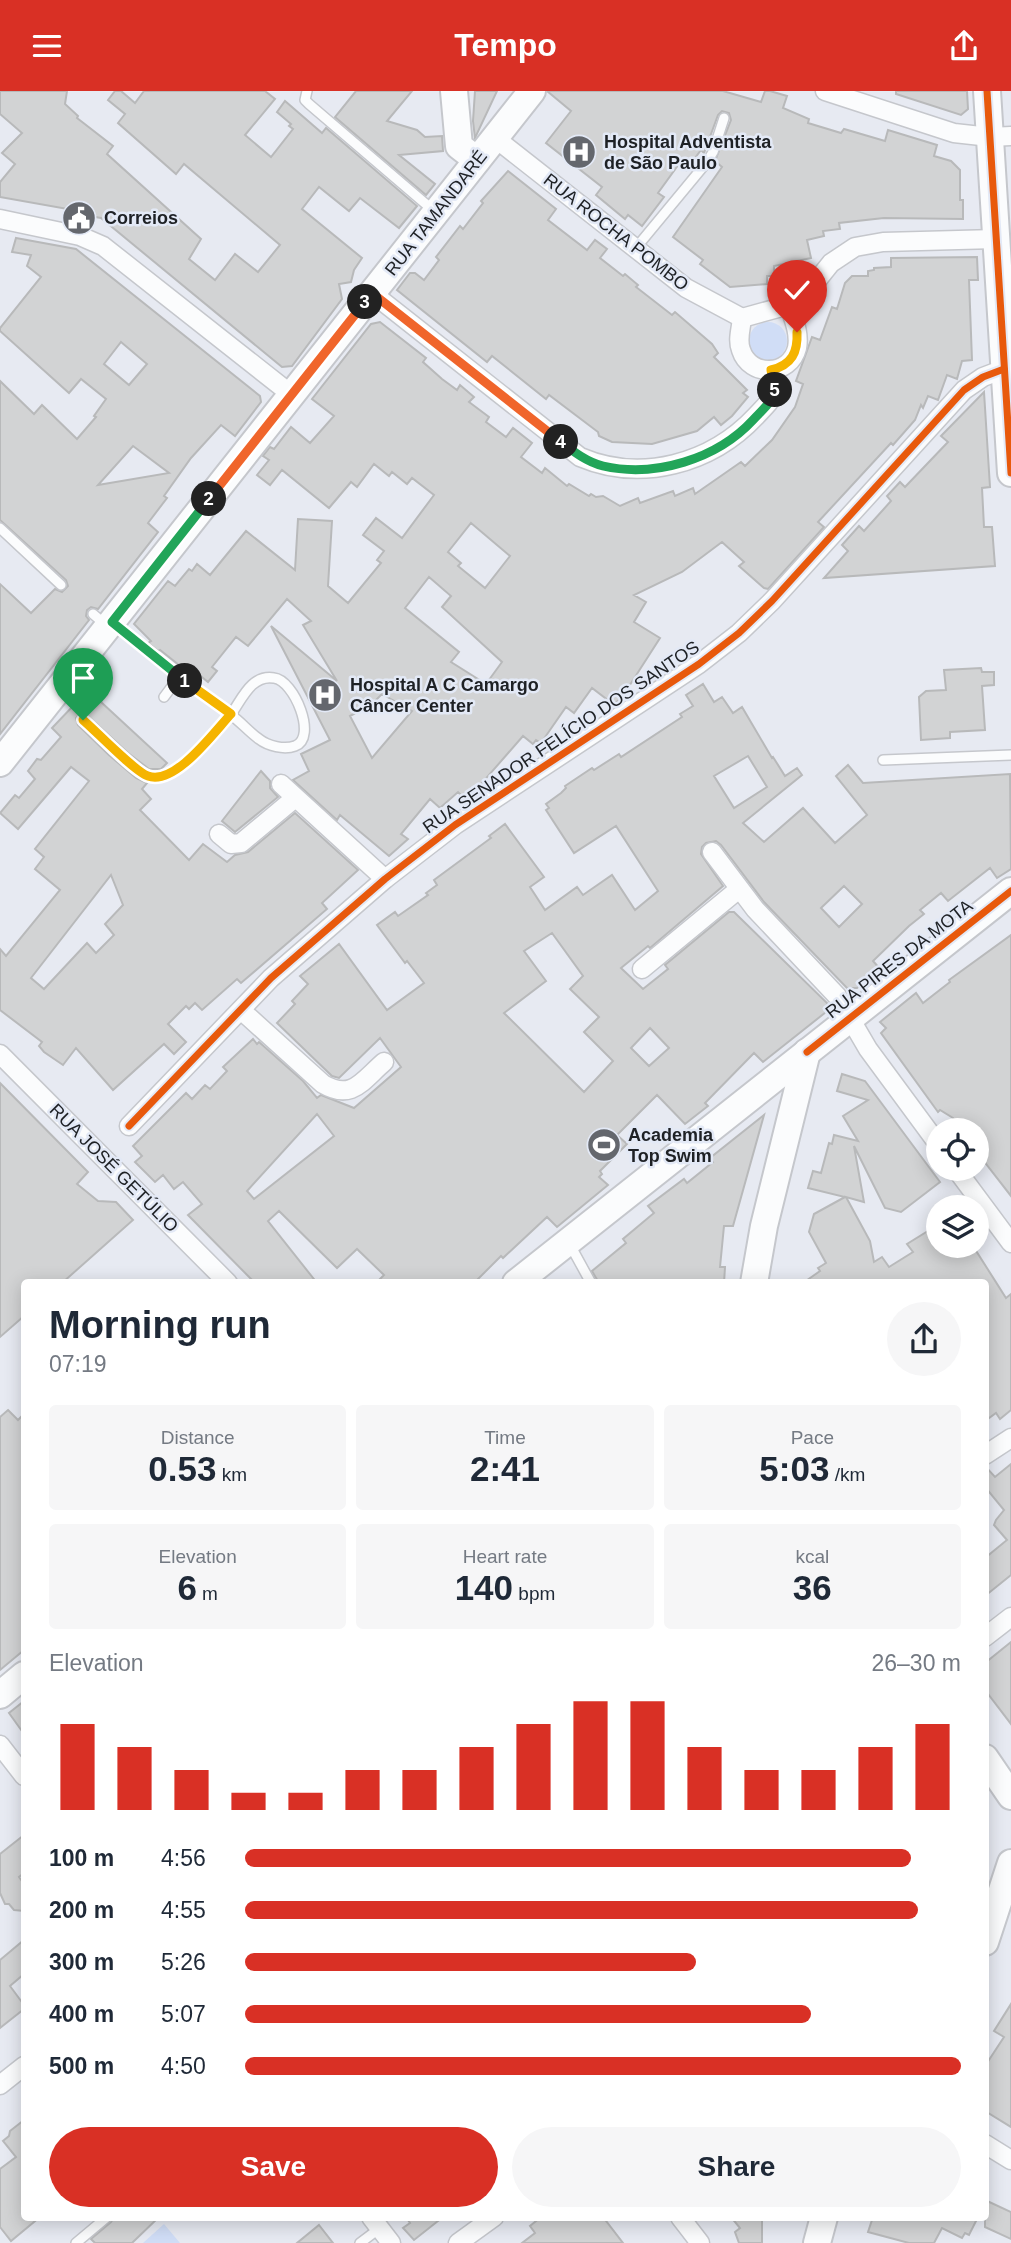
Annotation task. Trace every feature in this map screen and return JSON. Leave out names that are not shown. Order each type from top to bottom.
[{"type":"street","points":[[454,91],[459,146],[477,160]]},
{"type":"street","name":"RUA TAMANDARÉ","points":[[0,762],[105,621],[292,395],[532,91]]},
{"type":"street","points":[[825,91],[954,132],[1000,136]]},
{"type":"street","points":[[987,91],[1000,136],[996,239],[1011,473]]},
{"type":"street","name":"RUA ROCHA POMBO","points":[[495,138],[686,288],[742,318]]},
{"type":"street","points":[[0,219],[80,236],[103,246],[292,395]]},
{"type":"street","points":[[789,305],[797,332],[796,349],[787,364],[771,370],[762,370],[746,360],[739,342],[742,318],[789,305],[815,283],[831,263],[855,247],[883,242],[996,239]]},
{"type":"street","points":[[372,293],[580,457],[601,466],[627,470],[656,468],[690,461],[720,446],[748,425],[774,397],[775,385],[771,370]]},
{"type":"street","name":"RUA SENADOR FELÍCIO DOS SANTOS","points":[[129,1126],[271,978],[385,880],[455,825],[699,664],[739,633],[772,601],[964,390],[983,377],[1004,369]]},
{"type":"street","points":[[281,784],[385,880]]},
{"type":"street","points":[[219,834],[231,844],[241,843],[295,798]]},
{"type":"street","points":[[712,852],[755,909],[837,996],[868,1049],[926,1128]]},
{"type":"street","points":[[642,969],[739,889]]},
{"type":"street","name":"RUA PIRES DA MOTA","points":[[521,1279],[1011,891]]},
{"type":"street","points":[[241,1010],[323,1084],[335,1091],[353,1089],[384,1062]]},
{"type":"street","points":[[755,1279],[764,1226],[807,1052]]},
{"type":"street","name":"RUA JOSÉ GETÚLIO","points":[[0,1054],[224,1279]]},
{"type":"street","points":[[747,1100],[763,1101],[776,1106],[788,1126]]},
{"type":"street","points":[[965,1181],[1011,1243]]},
{"type":"street","points":[[989,1452],[1011,1438]]},
{"type":"street","points":[[989,1634],[1011,1617]]},
{"type":"street","points":[[0,1695],[21,1678]]},
{"type":"street","points":[[0,1745],[21,1772]]},
{"type":"street","points":[[989,1764],[1011,1796]]},
{"type":"street","points":[[989,1931],[1011,1863]]},
{"type":"street","points":[[0,2085],[21,2068]]},
{"type":"street","points":[[989,2146],[1011,2160]]},
{"type":"street","points":[[458,2243],[488,2221]]},
{"type":"street","points":[[683,2221],[701,2243]]},
{"type":"street","points":[[817,2243],[823,2221]]},
{"type":"street","points":[[376,2223],[391,2243]]},
{"type":"lane","points":[[307,91],[305,100],[309,104],[436,212]]},
{"type":"lane","points":[[635,249],[707,162],[724,118]]},
{"type":"lane","points":[[0,528],[61,585]]},
{"type":"lane","points":[[83,720],[143,774],[159,778],[169,775],[196,754],[231,714],[245,691],[259,680],[273,677],[284,681],[293,691],[306,729],[299,744],[291,747],[260,741],[231,714],[105,621]]},
{"type":"lane","points":[[164,697],[179,677]]},
{"type":"lane","points":[[883,760],[1011,755]]},
{"type":"lane","points":[[568,1242],[589,1279]]},
{"type":"lane","points":[[76,2243],[102,2221]]},
{"type":"lane","points":[[360,2243],[376,2223]]},
{"type":"shaded area","points":[[768,322],[782,327],[787,341],[782,355],[768,360],[754,355],[749,341],[754,327]]},
{"type":"shaded area","points":[[164,2224],[180,2243],[143,2243]]},
{"type":"building","points":[[0,91],[67,91],[65,104],[77,118],[113,146],[107,154],[201,239],[189,259],[215,280],[235,254],[258,272],[280,245],[184,164],[176,174],[118,123],[125,114],[108,100],[115,91],[121,91],[135,103],[144,91],[265,91],[275,99],[245,135],[271,157],[293,129],[277,112],[285,101],[322,133],[326,128],[417,206],[399,228],[360,198],[349,211],[319,187],[302,209],[362,258],[354,270],[351,282],[339,284],[342,299],[292,366],[282,367],[101,218],[78,214],[79,211],[0,197],[0,182],[15,164],[2,153],[22,133],[0,114]]},
{"type":"building","points":[[356,91],[412,91],[387,121],[417,130],[425,137],[442,136],[443,151],[399,155],[435,184],[426,195],[335,117]]},
{"type":"building","points":[[475,91],[497,91],[475,138],[473,121]]},
{"type":"building","points":[[547,91],[723,91],[761,102],[765,91],[787,96],[783,108],[809,119],[808,123],[841,133],[844,129],[885,141],[888,130],[937,145],[934,156],[951,161],[960,170],[963,219],[884,218],[839,223],[840,229],[823,231],[824,236],[807,240],[811,258],[774,266],[774,276],[767,276],[767,284],[730,287],[700,264],[703,260],[673,237],[722,167],[715,161],[731,120],[729,113],[722,111],[718,115],[704,153],[701,150],[686,170],[679,164],[658,193],[664,197],[642,226],[628,215],[625,219],[596,195],[602,187],[546,143],[571,111]]},
{"type":"building","points":[[896,91],[967,91],[968,109],[961,115],[896,94]]},
{"type":"building","points":[[508,171],[556,209],[548,220],[587,250],[595,240],[607,249],[600,258],[623,276],[625,274],[638,285],[636,287],[672,315],[675,312],[712,344],[718,353],[714,357],[747,390],[743,393],[748,397],[732,416],[721,425],[714,417],[697,431],[652,444],[612,442],[599,436],[598,432],[549,395],[546,399],[492,356],[487,362],[397,290],[410,273],[415,273],[424,280],[439,260],[436,257],[460,226],[463,229],[483,203],[481,201]]},
{"type":"building","points":[[16,238],[76,249],[260,396],[261,402],[235,436],[221,425],[191,458],[148,523],[158,532],[98,609],[91,607],[87,610],[86,616],[89,620],[0,734],[0,584],[31,613],[55,589],[62,592],[68,586],[66,580],[0,520],[0,381],[34,414],[42,405],[77,439],[96,417],[94,416],[106,399],[81,379],[69,393],[0,331],[41,277],[27,266],[31,255],[12,252]],"holes":[[[121,342],[147,364],[129,385],[104,364]],[[133,446],[169,473],[98,485]]]},
{"type":"building","points":[[977,257],[978,280],[969,280],[972,360],[962,361],[957,379],[947,375],[938,400],[928,396],[915,420],[818,522],[824,527],[768,589],[739,566],[744,562],[722,542],[682,572],[634,595],[646,602],[634,622],[660,638],[626,691],[630,693],[613,704],[592,688],[574,713],[566,707],[541,743],[536,740],[533,744],[523,736],[475,791],[471,788],[463,797],[458,792],[440,808],[430,799],[401,834],[408,839],[389,856],[340,815],[337,820],[293,780],[309,771],[301,754],[330,740],[271,626],[337,681],[303,625],[311,621],[287,599],[248,646],[236,637],[212,667],[217,671],[208,682],[192,669],[189,673],[158,651],[148,643],[151,641],[134,624],[168,581],[175,586],[189,569],[192,571],[197,564],[210,575],[246,531],[295,570],[298,519],[332,521],[328,586],[348,603],[381,563],[377,560],[384,551],[363,535],[376,518],[402,538],[434,495],[412,478],[407,484],[392,472],[389,476],[374,464],[357,487],[351,482],[329,508],[282,470],[270,485],[257,475],[269,460],[263,456],[270,447],[274,449],[291,427],[310,443],[334,416],[312,399],[371,324],[380,322],[426,358],[423,362],[442,379],[457,390],[460,385],[474,397],[469,402],[489,417],[486,422],[506,437],[513,428],[532,443],[521,457],[542,473],[545,468],[567,486],[569,484],[589,496],[603,496],[620,506],[638,498],[640,503],[673,491],[675,496],[693,488],[695,494],[741,462],[745,466],[772,440],[795,407],[803,384],[796,381],[812,337],[820,340],[832,307],[837,309],[845,283],[852,276],[868,276],[868,271],[874,268],[891,267],[891,258]],"holes":[[[471,523],[510,556],[485,588],[458,566],[461,563],[448,552]],[[429,577],[451,596],[442,607],[502,662],[486,684],[451,662],[459,652],[405,608]],[[382,694],[412,711],[372,758],[350,716],[372,704]]]},
{"type":"building","points":[[984,392],[990,487],[982,488],[984,527],[992,527],[995,566],[824,578],[848,551],[842,545],[859,526],[864,531],[891,501],[887,496],[900,482],[905,487],[948,442],[941,436]]},
{"type":"building","points":[[981,668],[982,672],[994,672],[994,685],[982,686],[985,730],[950,732],[950,738],[921,740],[919,697],[926,691],[946,690],[944,670]]},
{"type":"building","points":[[703,684],[714,702],[722,697],[733,713],[742,707],[785,776],[797,768],[802,775],[743,823],[764,842],[803,808],[835,843],[867,815],[836,776],[848,765],[863,783],[1010,774],[1011,869],[997,878],[990,868],[948,901],[941,893],[920,910],[924,914],[873,961],[880,969],[857,988],[847,988],[764,902],[721,845],[716,841],[706,843],[701,854],[723,886],[650,948],[648,946],[621,968],[643,989],[668,969],[665,965],[729,912],[734,912],[827,1003],[826,1012],[763,1062],[754,1053],[705,1103],[708,1106],[685,1124],[657,1095],[617,1135],[627,1144],[600,1171],[602,1174],[599,1177],[608,1185],[557,1227],[547,1217],[478,1279],[380,1279],[384,1275],[357,1249],[337,1268],[279,1211],[268,1221],[314,1279],[251,1279],[188,1215],[202,1204],[183,1182],[174,1189],[163,1175],[155,1182],[135,1162],[142,1156],[133,1146],[186,1093],[192,1099],[205,1085],[210,1089],[227,1071],[223,1067],[253,1039],[303,1081],[317,1098],[321,1095],[354,1108],[401,1067],[380,1038],[339,1078],[332,1076],[277,1023],[295,1004],[292,1001],[308,984],[300,976],[339,944],[387,1010],[424,983],[407,961],[405,963],[377,925],[395,912],[398,916],[428,895],[426,893],[437,885],[434,880],[491,838],[489,836],[505,824],[544,877],[530,887],[545,910],[577,887],[583,895],[612,875],[635,910],[658,891],[616,826],[574,853],[546,810],[549,808],[546,804],[561,793],[565,786],[592,768],[594,770],[619,754],[621,757],[682,717],[680,714],[693,706],[686,695]],"holes":[[[748,756],[767,787],[734,808],[714,776]],[[844,886],[862,904],[839,927],[821,908]],[[552,933],[583,976],[570,989],[599,1017],[584,1032],[613,1061],[584,1092],[504,1013],[546,981],[524,951]],[[650,1028],[669,1048],[649,1066],[631,1048]],[[317,1114],[334,1136],[254,1199],[247,1191]]]},
{"type":"building","points":[[86,685],[167,763],[161,769],[149,769],[87,715],[82,713],[76,718],[78,725],[109,755],[136,778],[147,783],[142,789],[151,799],[140,810],[189,860],[203,844],[227,862],[235,855],[248,852],[295,813],[358,870],[322,903],[327,909],[241,983],[237,979],[202,1010],[195,1003],[189,1009],[186,1006],[168,1024],[186,1042],[174,1054],[164,1044],[113,1090],[76,1048],[63,1065],[44,1052],[39,1046],[42,1042],[0,1010],[0,949],[6,956],[60,890],[35,869],[44,857],[35,849],[89,781],[71,767],[18,829],[0,813],[15,795],[19,798],[35,779],[28,771],[61,737],[52,728],[75,704],[72,702]],"holes":[[[111,875],[123,905],[105,924],[114,935],[96,953],[87,943],[44,989],[31,978]]]},
{"type":"building","points":[[261,771],[278,797],[235,832],[222,821]]},
{"type":"building","points":[[1011,935],[1011,1196],[989,1168],[989,1118],[953,1118],[940,1110],[938,1112],[881,1033],[886,1028],[880,1022],[916,993],[923,1003],[950,982],[949,980]]},
{"type":"building","points":[[842,1074],[865,1081],[926,1163],[926,1181],[940,1182],[901,1212],[885,1208],[854,1146],[864,1202],[846,1197],[870,1241],[874,1262],[882,1257],[889,1267],[913,1252],[907,1244],[926,1232],[926,1258],[981,1258],[1006,1298],[1011,1294],[1011,1410],[1000,1419],[996,1413],[989,1418],[989,1279],[809,1279],[826,1263],[809,1232],[814,1214],[845,1197],[808,1188],[813,1171],[821,1173],[829,1143],[832,1144],[834,1135],[858,1141],[843,1116],[868,1100],[837,1091]]},
{"type":"building","points":[[0,1083],[88,1172],[77,1184],[98,1201],[116,1202],[133,1220],[67,1279],[21,1279],[21,1319],[0,1337]]},
{"type":"building","points":[[764,1115],[733,1226],[724,1226],[720,1267],[725,1267],[724,1279],[597,1279],[592,1271],[626,1243],[623,1239],[654,1213],[648,1206],[684,1179],[687,1183],[713,1162],[710,1158]]},
{"type":"building","points":[[8,1410],[18,1420],[21,1417],[21,1652],[0,1670],[0,1417]]},
{"type":"building","points":[[1011,1464],[1011,1575],[989,1593],[989,1555],[1007,1540],[994,1525],[1004,1510],[989,1492],[989,1470],[995,1477]]},
{"type":"building","points":[[1011,1642],[1011,1724],[989,1695],[989,1660]]},
{"type":"building","points":[[21,1703],[21,1730],[9,1713]]},
{"type":"building","points":[[21,1837],[21,1911],[5,1904],[0,1893],[0,1854]]},
{"type":"building","points":[[21,1942],[21,1977],[10,1986],[21,2001],[21,2011],[0,2028],[0,1960]]},
{"type":"building","points":[[1011,2004],[1011,2127],[989,2113],[989,2060],[1004,2037],[994,2031]]},
{"type":"building","points":[[21,2122],[21,2221],[35,2221],[11,2241],[0,2227],[0,2169],[16,2157],[3,2141]]},
{"type":"building","points":[[989,2202],[1011,2212],[1011,2239],[985,2227],[985,2221],[989,2221]]},
{"type":"building","points":[[155,2221],[132,2243],[95,2243],[91,2239],[111,2222]]},
{"type":"building","points":[[409,2221],[438,2221],[414,2240],[403,2228],[410,2223]]},
{"type":"building","points":[[536,2221],[606,2221],[623,2243],[522,2243],[535,2233],[530,2226]]},
{"type":"building","points":[[734,2221],[762,2221],[762,2243],[739,2243],[735,2232],[740,2228]]},
{"type":"building","points":[[872,2221],[976,2221],[969,2235],[965,2233],[962,2238],[942,2228],[934,2243],[909,2243],[868,2232]]},
{"type":"building","points":[[319,2225],[333,2243],[297,2243]]},
{"type":"cycle path","points":[[987,91],[1011,473]]},
{"type":"cycle path","points":[[129,1126],[271,978],[385,879],[455,825],[699,664],[739,633],[772,601],[964,390],[983,377],[1004,369]]},
{"type":"cycle path","points":[[807,1052],[1011,891]]},
{"type":"place","name":"Hospital Adventista de São Paulo","points":[[579,152]]},
{"type":"place","name":"Correios","points":[[79,218]]},
{"type":"place","name":"Hospital A C Camargo Câncer Center","points":[[325,695]]},
{"type":"place","name":"Academia Top Swim","points":[[604,1145]]},
{"type":"route","points":[[83,720],[143,774],[159,778],[169,775],[196,754],[231,714],[179,677],[112,622],[372,293],[580,457],[601,466],[627,470],[656,468],[690,461],[720,446],[748,425],[774,397],[776,391],[771,370],[787,364],[793,357],[797,332]]}]
